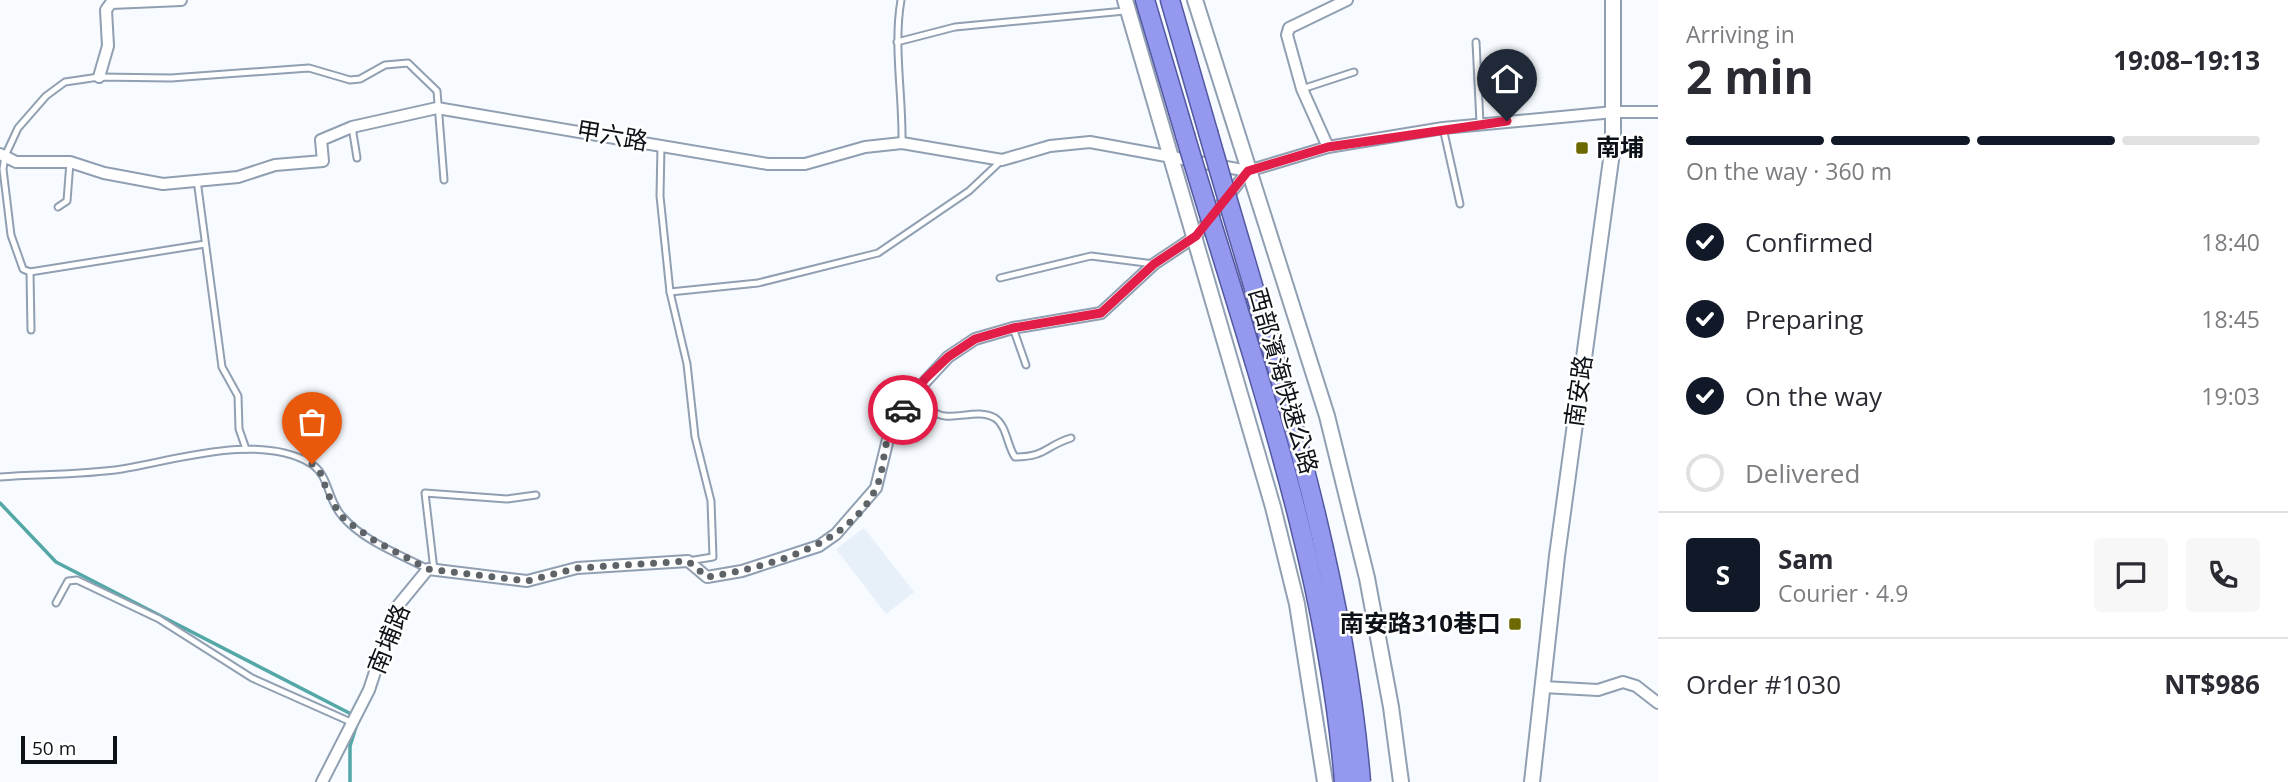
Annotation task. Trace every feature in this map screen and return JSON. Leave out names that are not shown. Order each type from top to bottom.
[{"type":"highway","name":"西部濱海快速公路","points":[[1145,0],[1296,512],[1323,624],[1344,782]]},
{"type":"highway","name":"西部濱海快速公路","points":[[1170,0],[1315,509],[1340,621],[1361,782]]},
{"type":"street","points":[[99,77],[108,46],[107,2],[181,0]]},
{"type":"street","points":[[1195,0],[1233,127],[1328,416],[1367,578],[1391,707],[1401,782]]},
{"type":"street","points":[[1328,147],[1302,89],[1287,35],[1289,28],[1347,0]]},
{"type":"street","name":"南安路","points":[[1532,782],[1557,556],[1611,158],[1614,112],[1614,0]]},
{"type":"street","points":[[1127,5],[1273,507],[1297,604],[1325,782]]},
{"type":"street","name":"甲六路","points":[[2,155],[16,162],[70,162],[163,184],[238,177],[275,165],[323,161],[321,141],[352,127],[437,108],[768,164],[806,164],[865,147],[902,143],[1002,160],[1050,146],[1090,142],[1248,171]]},
{"type":"street","points":[[431,570],[527,581],[577,568],[688,561],[707,577],[742,571],[819,545],[836,534],[876,488],[889,435],[910,398],[948,357],[975,339],[1013,328],[1101,313],[1154,264],[1196,236],[1248,171],[1328,147],[1443,128],[1614,112],[1658,112]]},
{"type":"street","name":"南埔路","points":[[322,782],[369,690],[396,608],[431,570]]},
{"type":"street","points":[[1543,687],[1598,690],[1623,682],[1636,687],[1658,703]]},
{"type":"lane","points":[[901,0],[897,42],[903,100],[902,143]]},
{"type":"lane","points":[[897,42],[955,27],[1127,5]]},
{"type":"lane","points":[[1476,42],[1480,123]]},
{"type":"lane","points":[[205,244],[30,272],[23,269],[11,235],[2,155],[18,128],[46,96],[65,82],[99,77],[171,78],[309,68],[350,80],[360,79],[385,65],[408,63],[436,91],[444,180]]},
{"type":"lane","points":[[1302,89],[1354,72]]},
{"type":"lane","points":[[352,127],[357,158]]},
{"type":"lane","points":[[1443,128],[1460,204]]},
{"type":"lane","points":[[661,145],[660,196],[670,292],[687,364],[695,437],[711,501],[713,557],[688,561]]},
{"type":"lane","points":[[670,292],[758,284],[878,253],[969,191],[1002,160]]},
{"type":"lane","points":[[58,207],[67,201],[70,162]]},
{"type":"lane","points":[[197,180],[222,368],[238,396],[239,429],[246,449]]},
{"type":"lane","points":[[1000,278],[1091,256],[1154,264]]},
{"type":"lane","points":[[30,272],[31,330]]},
{"type":"lane","points":[[1013,328],[1026,365]]},
{"type":"lane","points":[[910,398],[943,416],[972,413],[994,418],[1003,427],[1008,447],[1015,457],[1042,455],[1055,443],[1071,438]]},
{"type":"lane","points":[[0,477],[122,469],[161,459],[246,449],[273,451],[312,464],[320,472],[331,501],[344,519],[375,541],[431,570]]},
{"type":"lane","points":[[431,570],[425,493],[507,499],[536,495]]},
{"type":"lane","points":[[56,603],[68,581],[77,580],[159,619],[252,678],[353,723]]},
{"type":"shaded area","points":[[864,528],[914,592],[886,614],[836,549]]},
{"type":"waterway","points":[[0,503],[56,562],[355,716]]},
{"type":"waterway","points":[[350,782],[350,746],[357,724]]},
{"type":"way so far","points":[[312,464],[320,472],[331,501],[344,519],[375,541],[428,569],[527,581],[577,568],[688,561],[707,577],[742,571],[819,545],[836,534],[876,488],[889,435],[903,410]]},
{"type":"place","name":"南埔","points":[[1582,148]]},
{"type":"place","name":"南安路310巷口","points":[[1515,624]]},
{"type":"route","points":[[903,410],[925,379],[948,357],[975,339],[1013,328],[1101,313],[1123,289],[1196,236],[1248,171],[1280,159],[1328,147],[1443,128],[1507,121]]}]
